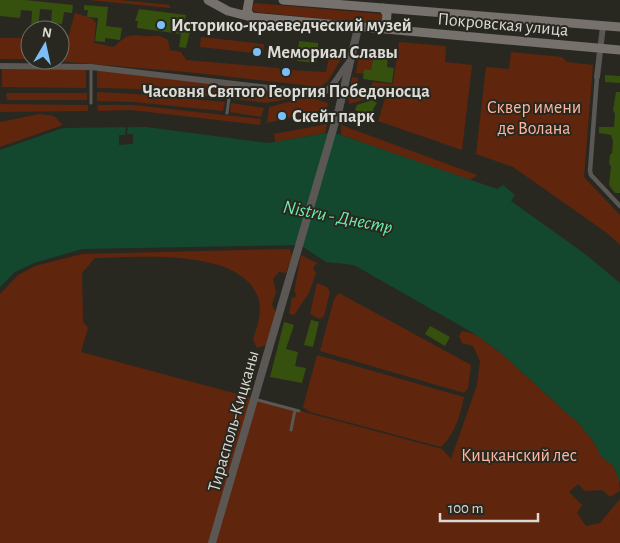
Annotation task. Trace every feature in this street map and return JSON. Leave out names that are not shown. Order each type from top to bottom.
[{"type":"main road","name":"Покровская улица","points":[[208,0],[228,11],[251,17],[620,50]]},
{"type":"main road","points":[[249,0],[247,12],[251,17]]},
{"type":"main road","name":"Покровская улица","points":[[284,0],[620,27]]},
{"type":"main road","points":[[381,30],[387,20],[387,14],[383,8]]},
{"type":"street","points":[[602,26],[590,163],[591,175],[620,206]]},
{"type":"street","name":"Тирасполь-Кицканы","points":[[212,543],[340,109],[358,28]]},
{"type":"street","points":[[0,66],[91,67],[320,94],[327,91],[341,69],[351,60]]},
{"type":"lane","points":[[91,67],[91,103]]},
{"type":"lane","points":[[227,113],[231,82]]},
{"type":"lane","points":[[254,399],[297,411],[291,430]]},
{"type":"green space","points":[[89,0],[120,0],[170,5],[170,8]]},
{"type":"green space","points":[[255,3],[381,14],[383,22],[379,24],[255,12],[251,8]]},
{"type":"green space","points":[[75,13],[93,19],[96,23],[94,43],[114,47],[128,36],[158,36],[168,40],[170,50],[181,52],[186,60],[279,68],[282,76],[289,77],[291,70],[326,72],[329,57],[339,58],[344,54],[328,81],[320,87],[186,72],[70,62],[70,30]]},
{"type":"green space","points":[[201,37],[264,44],[263,54],[200,47]]},
{"type":"green space","points":[[0,38],[20,38],[20,59],[0,59]]},
{"type":"green space","name":"Сквер имени де Волана","points":[[399,42],[446,46],[445,62],[472,65],[462,150],[378,121],[385,99],[380,95],[349,104],[348,95],[352,77],[358,78],[359,88],[370,89],[373,82],[393,84]]},
{"type":"green space","points":[[362,52],[374,54],[371,70],[365,69],[364,74],[356,73]]},
{"type":"green space","name":"Сквер имени де Волана","points":[[511,52],[562,57],[567,62],[593,65],[584,177],[620,215],[620,245],[607,233],[513,167],[476,154],[486,67],[509,69]]},
{"type":"green space","points":[[2,69],[86,69],[86,88],[2,87]]},
{"type":"green space","points":[[97,70],[228,84],[225,98],[136,89],[97,88]]},
{"type":"green space","points":[[234,86],[302,96],[266,103],[232,99]]},
{"type":"green space","points":[[97,92],[225,102],[223,111],[134,102],[97,101]]},
{"type":"green space","points":[[6,93],[87,93],[87,100],[7,100]]},
{"type":"green space","name":"Скейт парк","points":[[308,97],[328,103],[327,109],[267,123],[269,107]]},
{"type":"green space","points":[[231,103],[264,108],[261,117],[230,112]]},
{"type":"green space","points":[[0,104],[88,105],[88,111],[0,112]]},
{"type":"green space","points":[[97,105],[133,105],[261,119],[260,125],[131,110],[98,111]]},
{"type":"green space","points":[[40,114],[54,116],[63,125],[0,147],[0,122]]},
{"type":"green space","points":[[327,124],[325,133],[275,142],[274,134]]},
{"type":"green space","points":[[341,125],[477,175],[470,180],[341,135]]},
{"type":"green space","name":"Кицканский лес","points":[[290,249],[292,256],[286,273],[279,272],[273,279],[276,292],[272,305],[276,312],[267,345],[257,348],[253,339],[259,315],[259,301],[250,284],[234,271],[213,263],[188,259],[162,257],[95,258],[82,273],[83,322],[88,328],[81,352],[442,449],[451,459],[477,385],[480,361],[473,346],[462,343],[459,336],[462,331],[475,334],[501,353],[580,425],[593,441],[601,456],[614,467],[619,480],[620,491],[610,497],[602,490],[585,491],[578,484],[569,492],[582,505],[577,513],[586,526],[600,523],[620,499],[620,543],[0,543],[0,294],[18,275],[35,266],[82,254]]},
{"type":"green space","points":[[301,255],[317,263],[313,268],[316,273],[309,293],[294,315],[289,314],[292,297],[295,298],[296,293],[294,292]]},
{"type":"green space","points":[[317,283],[327,287],[330,292],[324,316],[320,319],[310,314]]},
{"type":"green space","points":[[339,293],[471,365],[468,388],[464,393],[320,351],[334,299]]},
{"type":"green space","points":[[317,355],[464,397],[459,417],[446,442],[441,447],[310,412],[303,407]]},
{"type":"water","name":"Nistru - Днестр","points":[[146,127],[268,143],[332,132],[497,189],[503,185],[515,195],[511,201],[585,254],[620,283],[620,483],[614,467],[601,456],[593,441],[580,425],[501,353],[475,334],[354,265],[326,262],[300,245],[82,249],[34,263],[15,272],[0,287],[0,150],[63,128]]},
{"type":"pier","points":[[126,125],[128,125],[127,134],[133,134],[133,144],[119,145],[119,135],[125,135]]},
{"type":"building","points":[[0,0],[25,0],[73,5],[72,13],[64,12],[63,20],[51,20],[52,10],[40,9],[39,20],[32,20],[32,11],[21,10],[20,18],[0,16]]},
{"type":"building","points":[[84,5],[108,7],[106,26],[122,28],[120,40],[105,38],[105,42],[95,41],[98,18],[87,17],[88,10],[84,10]]},
{"type":"building","name":"Историко-краеведческий музей","points":[[139,9],[186,15],[184,22],[192,23],[186,48],[179,47],[181,34],[137,28],[138,21],[135,21]]},
{"type":"building","points":[[299,41],[318,43],[318,50],[340,52],[339,57],[317,55],[316,63],[297,61]]},
{"type":"building","points":[[374,54],[388,56],[387,67],[394,68],[392,83],[363,79],[364,69],[371,70]]},
{"type":"building","points":[[605,75],[620,76],[620,83],[605,82]]},
{"type":"building","points":[[616,92],[620,92],[620,193],[615,193],[609,185],[611,166],[609,164],[613,141],[611,135],[599,133],[599,127],[614,127],[615,114],[613,110]]},
{"type":"building","points":[[372,100],[377,103],[373,109],[375,121],[373,123],[365,121],[365,114],[355,110],[357,105]]},
{"type":"building","points":[[311,320],[319,322],[313,347],[304,345]]},
{"type":"building","points":[[284,322],[294,325],[286,349],[298,352],[295,366],[306,368],[302,383],[270,377]]},
{"type":"building","points":[[430,326],[450,337],[445,346],[425,334]]},
{"type":"place","name":"Историко-краеведческий музей","points":[[161,25]]},
{"type":"place","name":"Мемориал Славы","points":[[257,52]]},
{"type":"place","name":"Часовня Святого Георгия Победоносца","points":[[286,72]]},
{"type":"place","name":"Скейт парк","points":[[282,116]]}]
